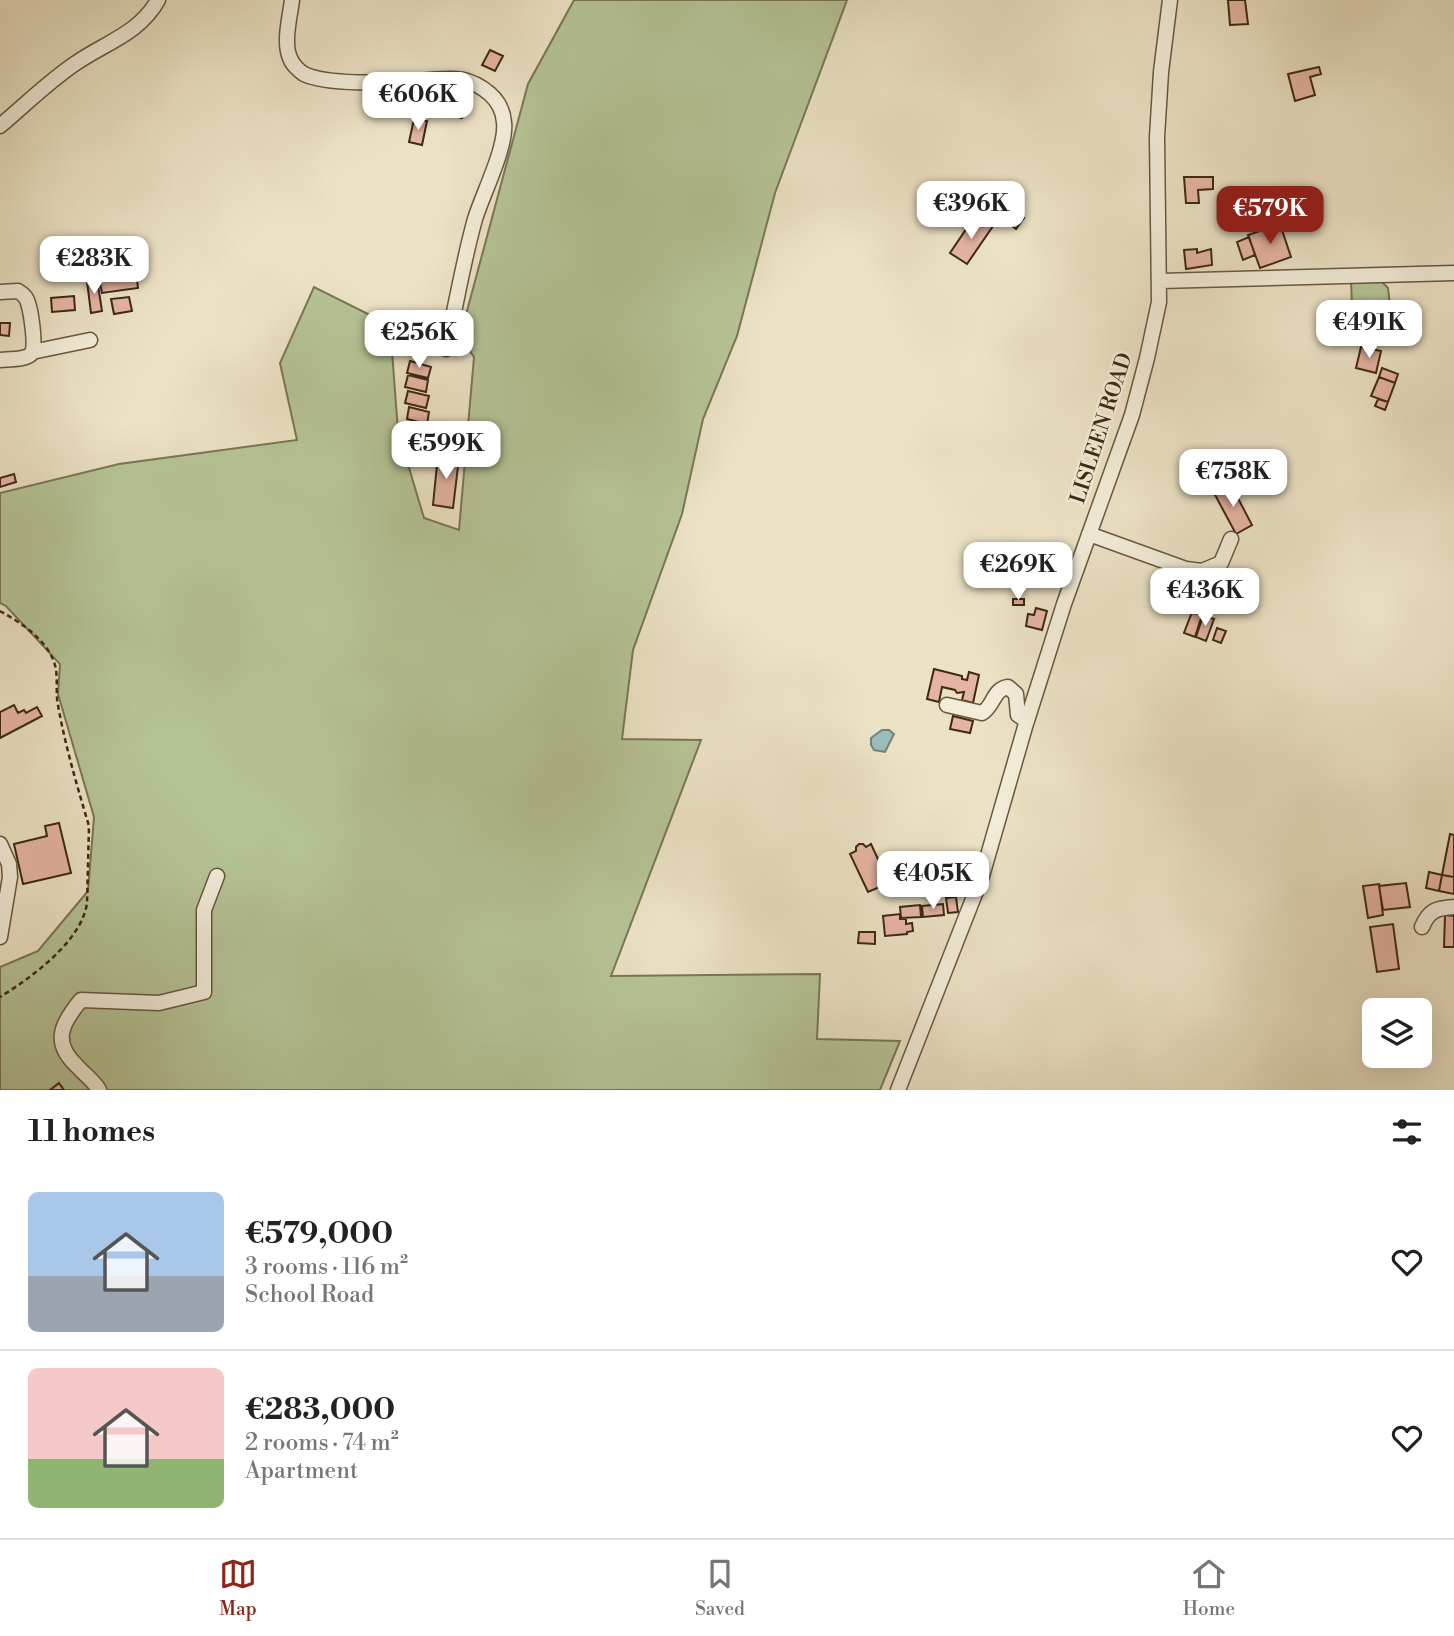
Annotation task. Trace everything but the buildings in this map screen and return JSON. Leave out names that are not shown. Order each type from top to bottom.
[{"type":"street","points":[[0,126],[75,63],[123,37],[144,20],[158,0]]},
{"type":"street","points":[[292,0],[287,46],[290,59],[301,72],[316,78],[356,81],[442,78],[472,81],[495,98],[501,108],[505,124],[503,141],[475,219],[446,349]]},
{"type":"street","name":"LISLEEN ROAD","points":[[898,1090],[982,876],[1027,720],[1132,415],[1160,302],[1157,137],[1161,72],[1170,0]]},
{"type":"street","points":[[1160,281],[1454,273]]},
{"type":"street","points":[[0,292],[19,291],[28,302],[34,345],[32,352]]},
{"type":"street","points":[[0,360],[90,340]]},
{"type":"street","points":[[1089,534],[1186,569],[1198,570],[1220,563],[1231,539]]},
{"type":"street","points":[[1193,606],[1198,586],[1198,570]]},
{"type":"street","points":[[947,705],[982,713],[1002,688],[1008,687],[1016,694],[1018,715],[1027,720]]},
{"type":"street","points":[[0,844],[9,864],[10,877],[0,937]]},
{"type":"street","points":[[99,1090],[71,1061],[60,1039],[65,1020],[81,1000],[159,1003],[204,992],[204,910],[217,876]]},
{"type":"street","points":[[1422,927],[1427,915],[1437,908],[1454,907]]},
{"type":"path","points":[[0,611],[33,634],[54,660],[57,703],[89,825],[90,841],[86,913],[79,925],[33,975],[0,996]]},
{"type":"green space","points":[[574,0],[847,0],[775,193],[737,336],[703,419],[682,514],[633,650],[622,739],[701,740],[611,976],[820,974],[817,1039],[900,1041],[880,1090],[0,1090],[0,967],[38,951],[88,891],[94,817],[58,694],[60,664],[6,606],[0,603],[0,493],[119,464],[297,440],[280,363],[314,287],[390,325],[398,431],[424,518],[459,530],[474,357],[460,337],[528,84]]},
{"type":"green space","points":[[1351,281],[1382,282],[1388,288],[1391,314],[1389,338],[1353,331]]},
{"type":"water","points":[[882,730],[889,730],[894,734],[885,752],[874,750],[871,745],[871,738]]}]
